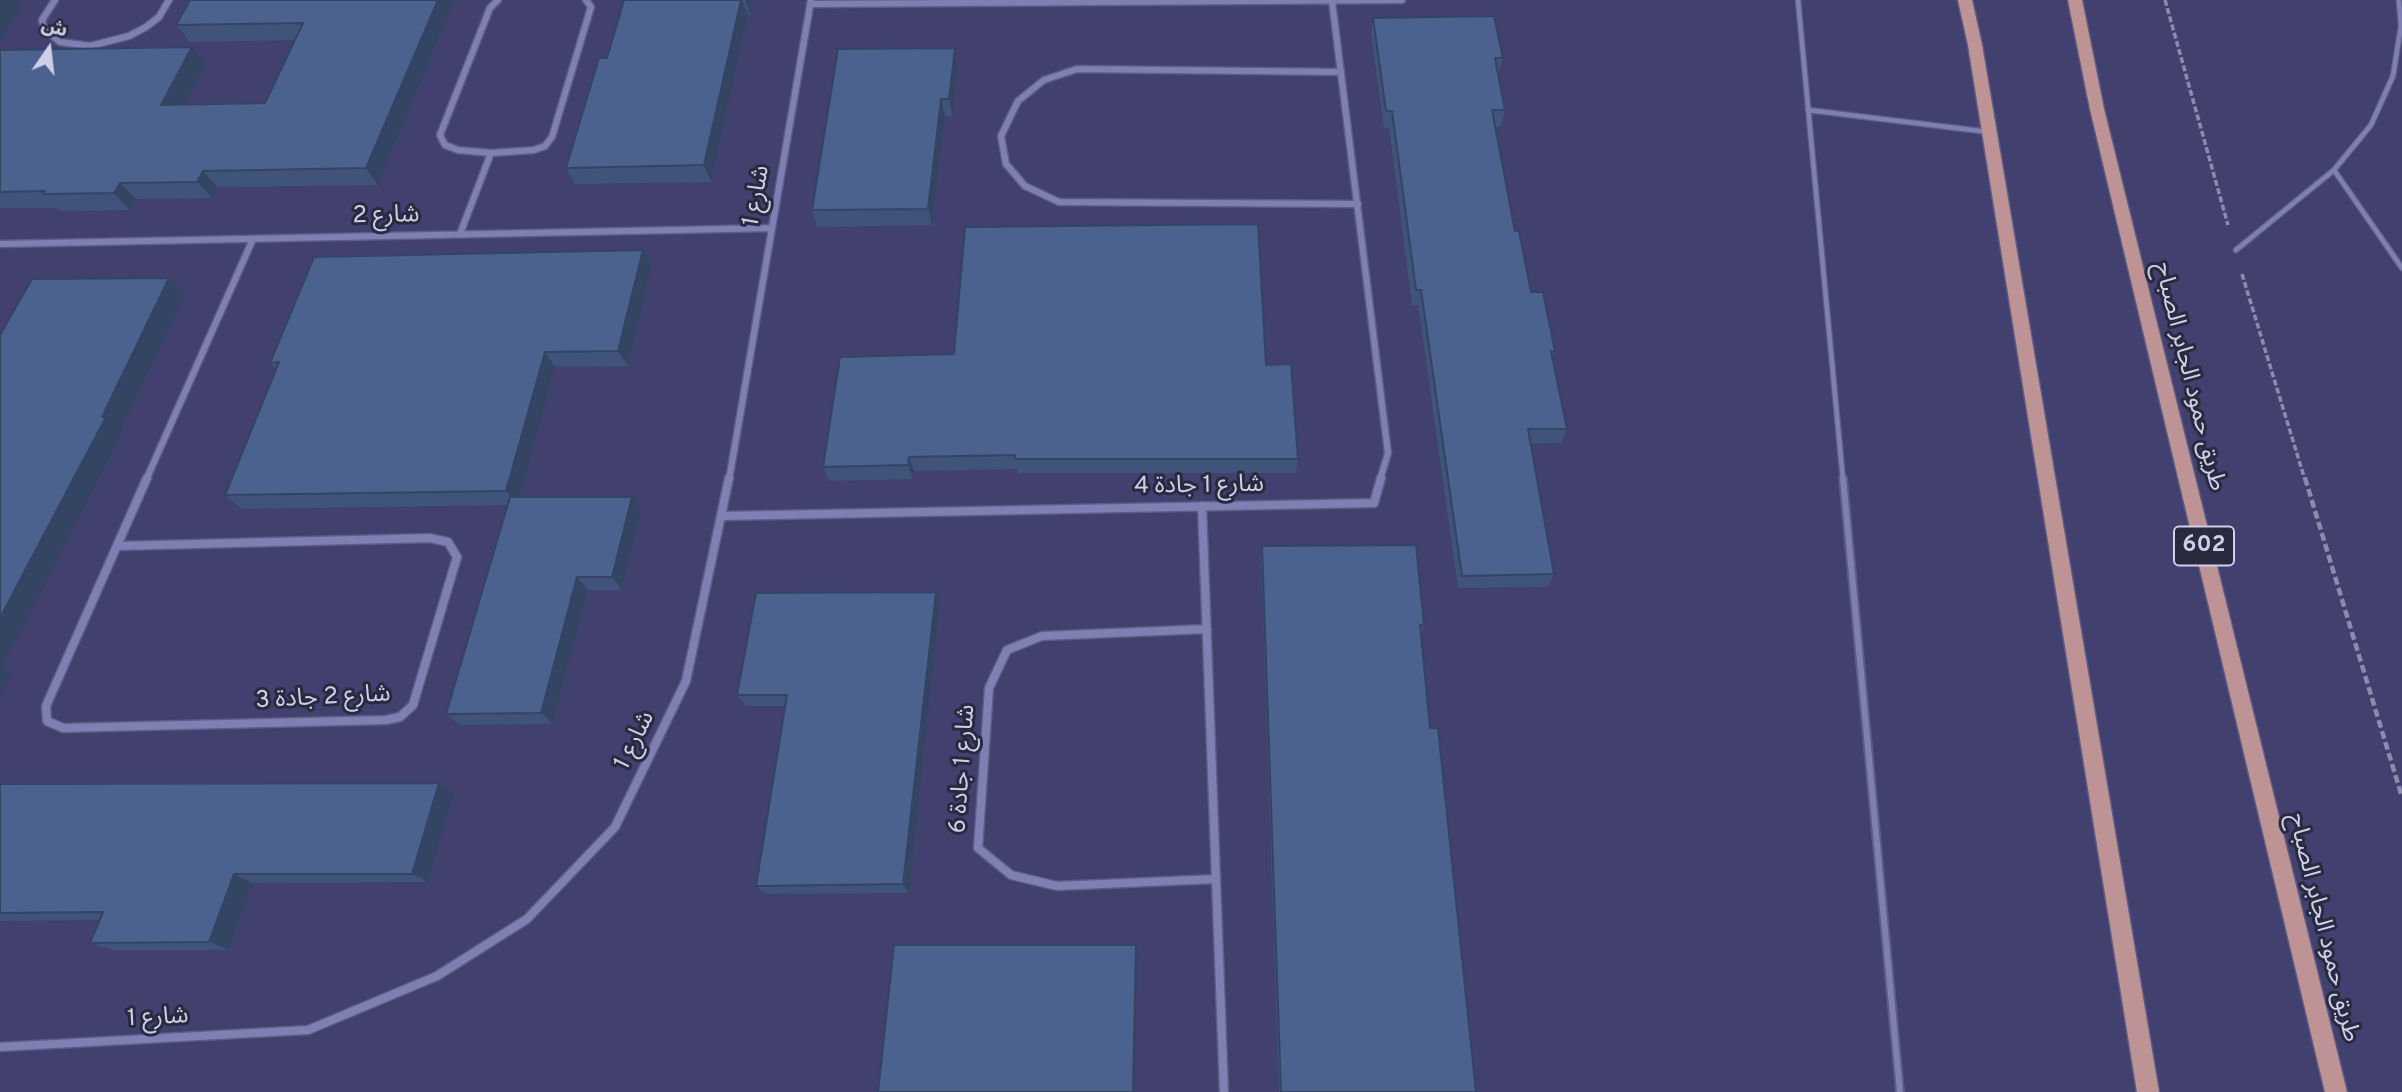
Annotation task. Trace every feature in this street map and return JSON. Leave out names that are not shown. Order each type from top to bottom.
[{"type":"main road","points":[[1965,0],[2148,1092]]},
{"type":"main road","name":"طريق حمود الجابر الصباح","points":[[2075,0],[2097,109],[2336,1092]]},
{"type":"street","points":[[55,0],[42,20],[44,29],[60,42],[90,46],[129,36],[146,27],[159,17],[169,0]]},
{"type":"street","points":[[498,0],[490,8],[440,135],[445,145],[458,150],[491,153],[534,150],[545,146],[552,137],[591,8],[586,0]]},
{"type":"street","points":[[810,2],[1402,0]]},
{"type":"street","name":"شارع 1 جادة 4","points":[[723,516],[1374,503],[1388,453],[1332,1]]},
{"type":"street","name":"شارع 1","points":[[0,1047],[308,1030],[438,976],[527,919],[615,827],[686,681],[723,516],[810,2]]},
{"type":"street","points":[[1341,72],[1077,69],[1044,80],[1018,101],[1001,136],[1006,164],[1025,186],[1059,202],[1358,204]]},
{"type":"street","points":[[460,234],[491,153]]},
{"type":"street","name":"شارع 2","points":[[0,244],[772,228]]},
{"type":"street","name":"شارع 2 جادة 3","points":[[117,546],[430,538],[448,542],[457,557],[413,705],[400,716],[386,720],[63,728],[47,720],[46,706],[253,239]]},
{"type":"street","points":[[1202,506],[1224,1092]]},
{"type":"street","name":"شارع 1 جادة 6","points":[[1207,629],[1042,636],[1007,650],[989,688],[978,848],[1011,875],[1057,886],[1216,879]]},
{"type":"lane","points":[[1798,0],[1900,1092]]},
{"type":"lane","points":[[2236,250],[2334,170],[2371,125],[2393,76],[2401,26],[2399,0]]},
{"type":"lane","points":[[1808,110],[1989,132]]},
{"type":"lane","points":[[2334,170],[2402,268]]},
{"type":"path","points":[[2165,0],[2266,356],[2402,797]]},
{"type":"building","points":[[190,0],[438,0],[366,168],[203,171],[197,182],[120,183],[114,193],[0,192],[0,50],[192,47],[161,105],[265,103],[303,23],[176,25]]},
{"type":"building","points":[[624,0],[741,0],[704,165],[566,168],[599,58],[607,58]]},
{"type":"building","points":[[1494,16],[1503,58],[1495,58],[1505,110],[1492,110],[1515,231],[1519,231],[1531,292],[1543,292],[1555,351],[1551,351],[1567,429],[1528,429],[1554,574],[1462,576],[1421,290],[1416,290],[1392,111],[1386,111],[1373,18]]},
{"type":"building","points":[[955,48],[949,99],[941,99],[928,209],[812,210],[838,49]]},
{"type":"building","points":[[1258,224],[1266,365],[1291,364],[1298,459],[1015,459],[1015,455],[909,457],[908,465],[823,467],[840,357],[954,354],[965,227]]},
{"type":"building","points":[[643,250],[618,351],[545,352],[506,491],[225,495],[279,362],[270,363],[314,257]]},
{"type":"building","points":[[169,278],[102,417],[106,417],[0,618],[0,335],[32,279]]},
{"type":"building","points":[[510,497],[632,497],[612,577],[577,577],[541,713],[446,714]]},
{"type":"building","points":[[1416,545],[1424,625],[1420,625],[1430,728],[1438,728],[1476,1092],[1281,1092],[1262,546]]},
{"type":"building","points":[[936,592],[903,884],[756,886],[787,695],[737,695],[756,593]]},
{"type":"building","points":[[439,783],[412,874],[234,874],[209,942],[90,943],[103,912],[0,913],[0,784]]},
{"type":"building","points":[[894,945],[1136,945],[1133,1092],[878,1092]]}]
